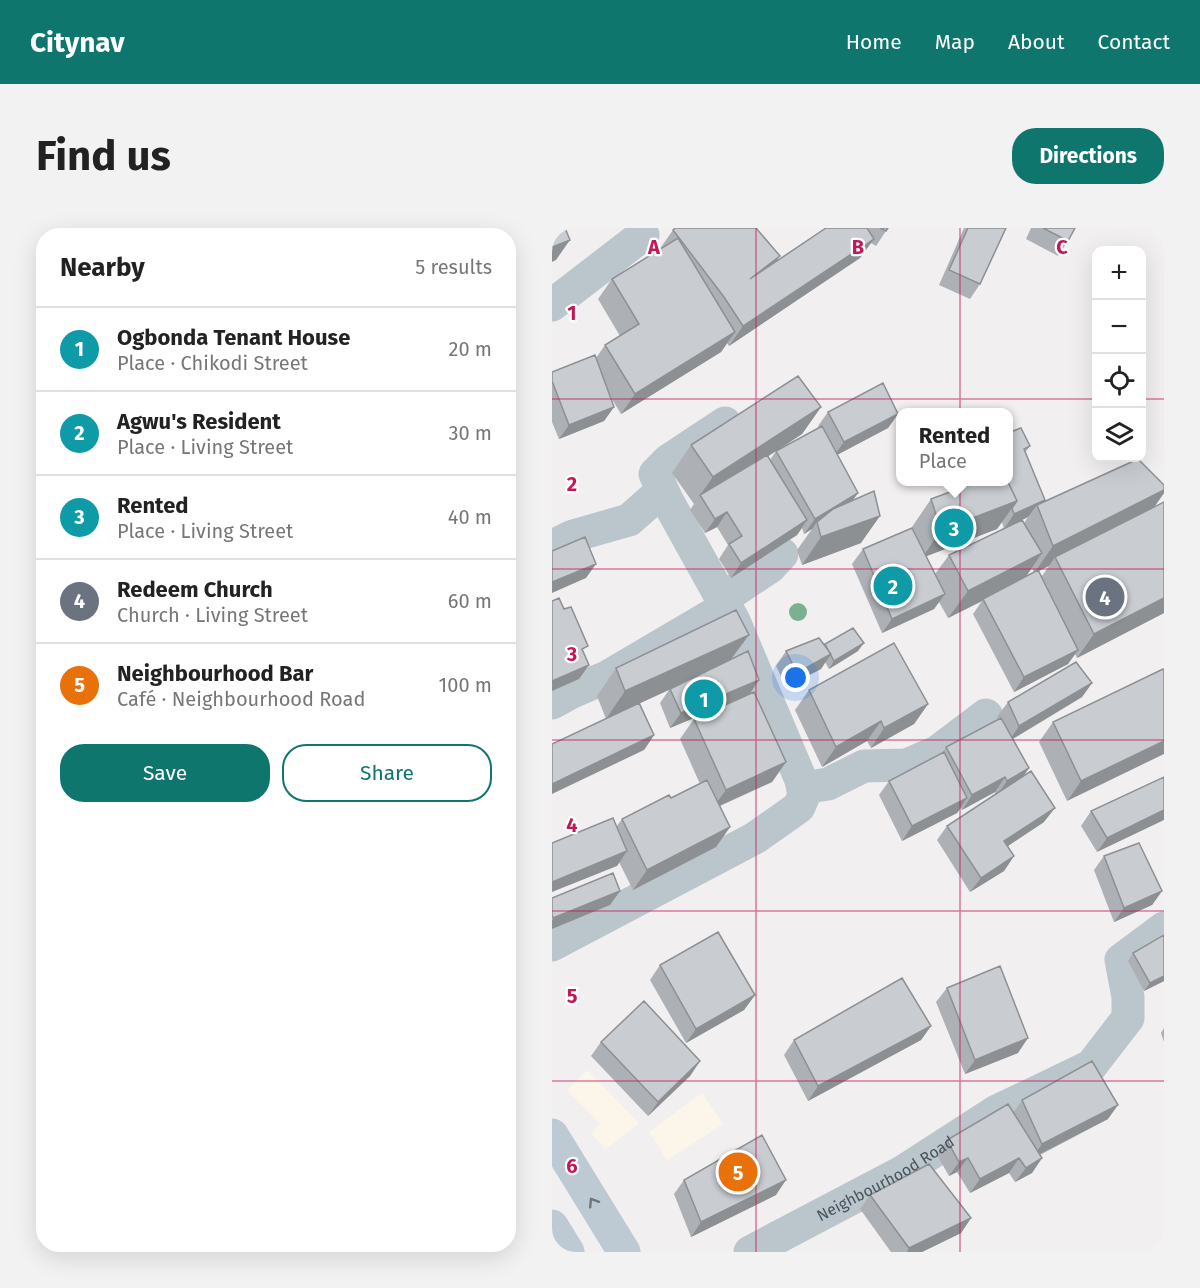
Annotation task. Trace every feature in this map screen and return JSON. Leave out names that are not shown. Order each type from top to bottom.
[{"type":"main road","points":[[552,1135],[624,1252]]},
{"type":"main road","points":[[552,1226],[568,1252]]},
{"type":"street","points":[[552,305],[643,235]]},
{"type":"street","points":[[552,945],[755,838],[799,807],[804,795],[801,780],[734,621],[662,491],[655,474],[669,460],[751,407]]},
{"type":"street","points":[[552,546],[573,536],[629,520],[662,491]]},
{"type":"street","points":[[552,703],[607,677],[724,603],[770,567],[782,554]]},
{"type":"street","points":[[802,788],[828,784],[864,766],[908,765],[937,752],[987,716],[993,725]]},
{"type":"street","name":"Neighbourhood Road","points":[[750,1252],[902,1172],[995,1112],[1090,1066],[1128,1018],[1128,997],[1121,960],[1164,928]]},
{"type":"shaded area","points":[[587,1070],[639,1123],[606,1149],[591,1134],[600,1123],[567,1090]]},
{"type":"shaded area","points":[[702,1093],[723,1124],[667,1160],[649,1132]]},
{"type":"building","points":[[552,228],[565,228],[570,240],[552,247]]},
{"type":"building","points":[[675,228],[756,228],[780,256],[750,279],[826,228],[867,228],[874,239],[743,326],[673,230]]},
{"type":"building","points":[[968,228],[1006,228],[980,284],[949,270]]},
{"type":"building","points":[[1043,228],[1075,228],[1068,241]]},
{"type":"building","points":[[678,238],[735,332],[635,394],[605,345],[639,324],[612,279]]},
{"type":"building","points":[[595,355],[614,407],[569,425],[552,381],[552,372]]},
{"type":"building","points":[[798,376],[821,407],[713,477],[691,445]]},
{"type":"building","points":[[883,383],[896,410],[896,415],[844,442],[828,412]]},
{"type":"building","points":[[822,426],[858,493],[815,519],[776,451]]},
{"type":"building","points":[[1021,428],[1030,446],[1024,449],[1045,500],[1014,514],[1012,508],[1017,501],[1010,486],[1013,486],[1013,431]]},
{"type":"building","points":[[767,455],[807,520],[741,563],[729,544],[742,536],[727,512],[715,519],[700,495]]},
{"type":"building","points":[[1131,462],[1141,462],[1164,485],[1164,490],[1053,546],[1037,505]]},
{"type":"building","points":[[966,486],[1010,486],[1017,501],[941,530],[931,499]]},
{"type":"building","points":[[874,491],[880,516],[821,537],[817,522],[833,509]]},
{"type":"building","points":[[1164,502],[1164,598],[1094,634],[1055,557]]},
{"type":"building","points":[[1022,520],[1042,553],[968,591],[949,555]]},
{"type":"building","points":[[912,528],[945,594],[892,619],[863,549]]},
{"type":"building","points":[[585,537],[596,564],[552,582],[552,551]]},
{"type":"building","points":[[1038,570],[1078,650],[1024,677],[983,599]]},
{"type":"building","points":[[559,598],[564,609],[571,607],[588,646],[582,649],[589,665],[552,681],[552,601]]},
{"type":"building","points":[[736,610],[749,635],[625,691],[616,668]]},
{"type":"building","points":[[853,628],[864,643],[834,661],[825,644]]},
{"type":"building","points":[[819,638],[831,654],[797,673],[786,651]]},
{"type":"building","points":[[894,643],[928,704],[884,728],[881,721],[836,747],[809,690]]},
{"type":"building","points":[[748,651],[759,680],[681,713],[670,689]]},
{"type":"building","points":[[1076,662],[1092,683],[1019,726],[1008,702]]},
{"type":"building","points":[[1163,669],[1164,741],[1081,781],[1053,722]]},
{"type":"building","points":[[754,692],[786,762],[726,790],[694,719]]},
{"type":"building","points":[[639,703],[654,735],[552,784],[552,744]]},
{"type":"building","points":[[1001,718],[1029,768],[1007,781],[1005,777],[972,795],[946,747]]},
{"type":"building","points":[[944,752],[967,798],[912,826],[889,781]]},
{"type":"building","points":[[1031,771],[1055,808],[1004,841],[1014,856],[981,878],[947,826]]},
{"type":"building","points":[[1164,777],[1164,810],[1107,838],[1091,811]]},
{"type":"building","points":[[707,780],[730,827],[647,870],[622,819],[669,795],[671,798]]},
{"type":"building","points":[[613,818],[627,851],[552,882],[552,843]]},
{"type":"building","points":[[1139,843],[1162,891],[1124,908],[1104,856]]},
{"type":"building","points":[[613,873],[620,891],[553,918],[552,898]]},
{"type":"building","points":[[718,932],[755,995],[696,1029],[660,965]]},
{"type":"building","points":[[1164,935],[1164,976],[1150,983],[1133,953]]},
{"type":"building","points":[[1000,966],[1028,1038],[975,1060],[947,988]]},
{"type":"building","points":[[902,978],[931,1026],[818,1086],[794,1040]]},
{"type":"building","points":[[644,1001],[700,1061],[658,1102],[601,1042]]},
{"type":"building","points":[[1092,1061],[1118,1105],[1042,1144],[1022,1100]]},
{"type":"building","points":[[1008,1104],[1042,1158],[1026,1168],[1019,1158],[980,1179],[968,1158],[959,1162],[947,1140]]},
{"type":"building","points":[[762,1135],[786,1180],[701,1222],[684,1180]]},
{"type":"building","points":[[929,1164],[971,1218],[909,1248],[870,1195]]},
{"type":"place","name":"Rented","points":[[954,528]]},
{"type":"place","name":"Agwu's Resident","points":[[893,586]]},
{"type":"place","name":"Redeem Church","points":[[1105,597]]},
{"type":"place","name":"Ogbonda Tenant House","points":[[704,699]]},
{"type":"place","name":"Neighbourhood Bar","points":[[738,1172]]}]
